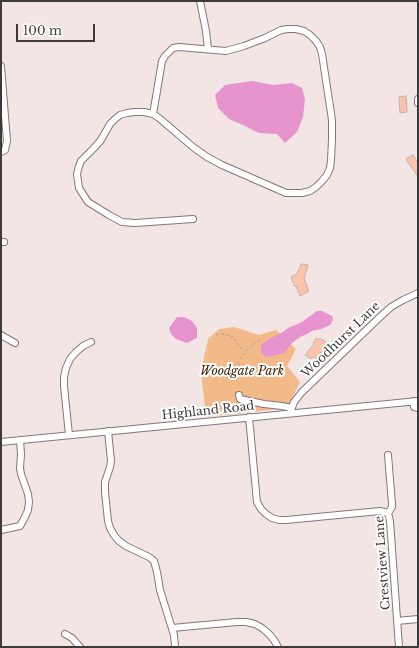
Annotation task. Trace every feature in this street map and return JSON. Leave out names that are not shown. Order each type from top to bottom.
[{"type":"street","points":[[200,1],[208,49]]},
{"type":"street","points":[[153,114],[162,61],[173,48],[179,47],[226,51],[265,38],[281,30],[288,29],[304,31],[310,35],[320,47],[332,120],[332,140],[330,168],[327,175],[322,182],[310,191],[298,194],[278,191],[222,166],[193,147],[159,118],[153,114],[144,112],[134,112],[120,115],[110,124],[101,140],[81,161],[77,174],[79,188],[88,202],[122,222],[135,223],[193,219]]},
{"type":"street","points":[[1,66],[7,141],[5,150],[1,152]]},
{"type":"street","name":"Woodhurst Lane","points":[[291,411],[294,402],[302,392],[381,316],[391,307],[418,293]]},
{"type":"street","points":[[1,336],[14,343]]},
{"type":"street","points":[[69,435],[64,386],[66,368],[70,359],[76,352],[83,346],[92,342]]},
{"type":"street","points":[[239,395],[240,399],[282,406],[291,411]]},
{"type":"street","points":[[415,401],[414,407],[418,408]]},
{"type":"street","name":"Highland Road","points":[[1,442],[249,418],[291,411],[415,401]]},
{"type":"street","points":[[249,418],[257,502],[266,514],[272,518],[286,520],[380,511],[388,513]]},
{"type":"street","points":[[108,431],[111,461],[105,482],[105,492],[110,528],[114,536],[119,541],[154,561],[160,590],[174,634],[175,647]]},
{"type":"street","points":[[1,530],[20,526],[28,510],[28,494],[20,474],[20,440]]},
{"type":"street","name":"Crestview Lane","points":[[388,455],[392,504],[392,507],[388,513],[390,520],[399,647]]},
{"type":"street","points":[[397,621],[418,619]]},
{"type":"street","points":[[172,628],[246,622],[255,624],[262,628],[269,634],[278,647]]},
{"type":"street","points":[[65,634],[72,638],[80,647]]},
{"type":"path","points":[[216,335],[224,334],[233,337],[240,347],[246,351]]},
{"type":"path","points":[[219,369],[234,367],[246,351],[260,340]]},
{"type":"path","points":[[238,363],[241,364],[245,370]]},
{"type":"green space","name":"Woodgate Park","points":[[234,327],[259,335],[276,330],[296,349],[287,366],[300,382],[287,408],[206,417],[201,372],[208,339],[219,329]]},
{"type":"shaded area","points":[[252,81],[273,85],[292,83],[302,88],[305,99],[303,117],[297,132],[285,143],[277,134],[259,133],[229,119],[218,108],[215,95],[225,85]]},
{"type":"shaded area","points":[[317,311],[322,311],[332,316],[333,319],[331,324],[300,337],[292,343],[284,353],[266,357],[262,354],[261,345],[267,340],[302,322]]},
{"type":"shaded area","points":[[177,317],[184,317],[192,321],[197,328],[197,338],[187,343],[176,339],[171,334],[169,328]]},
{"type":"building","points":[[406,96],[407,112],[400,113],[399,97]]},
{"type":"building","points":[[413,155],[418,163],[418,177],[406,159]]},
{"type":"building","points":[[301,264],[308,265],[304,279],[309,291],[300,296],[291,277],[297,274]]},
{"type":"building","points":[[316,339],[321,339],[329,344],[323,353],[321,352],[316,359],[313,357],[311,359],[305,355]]}]
